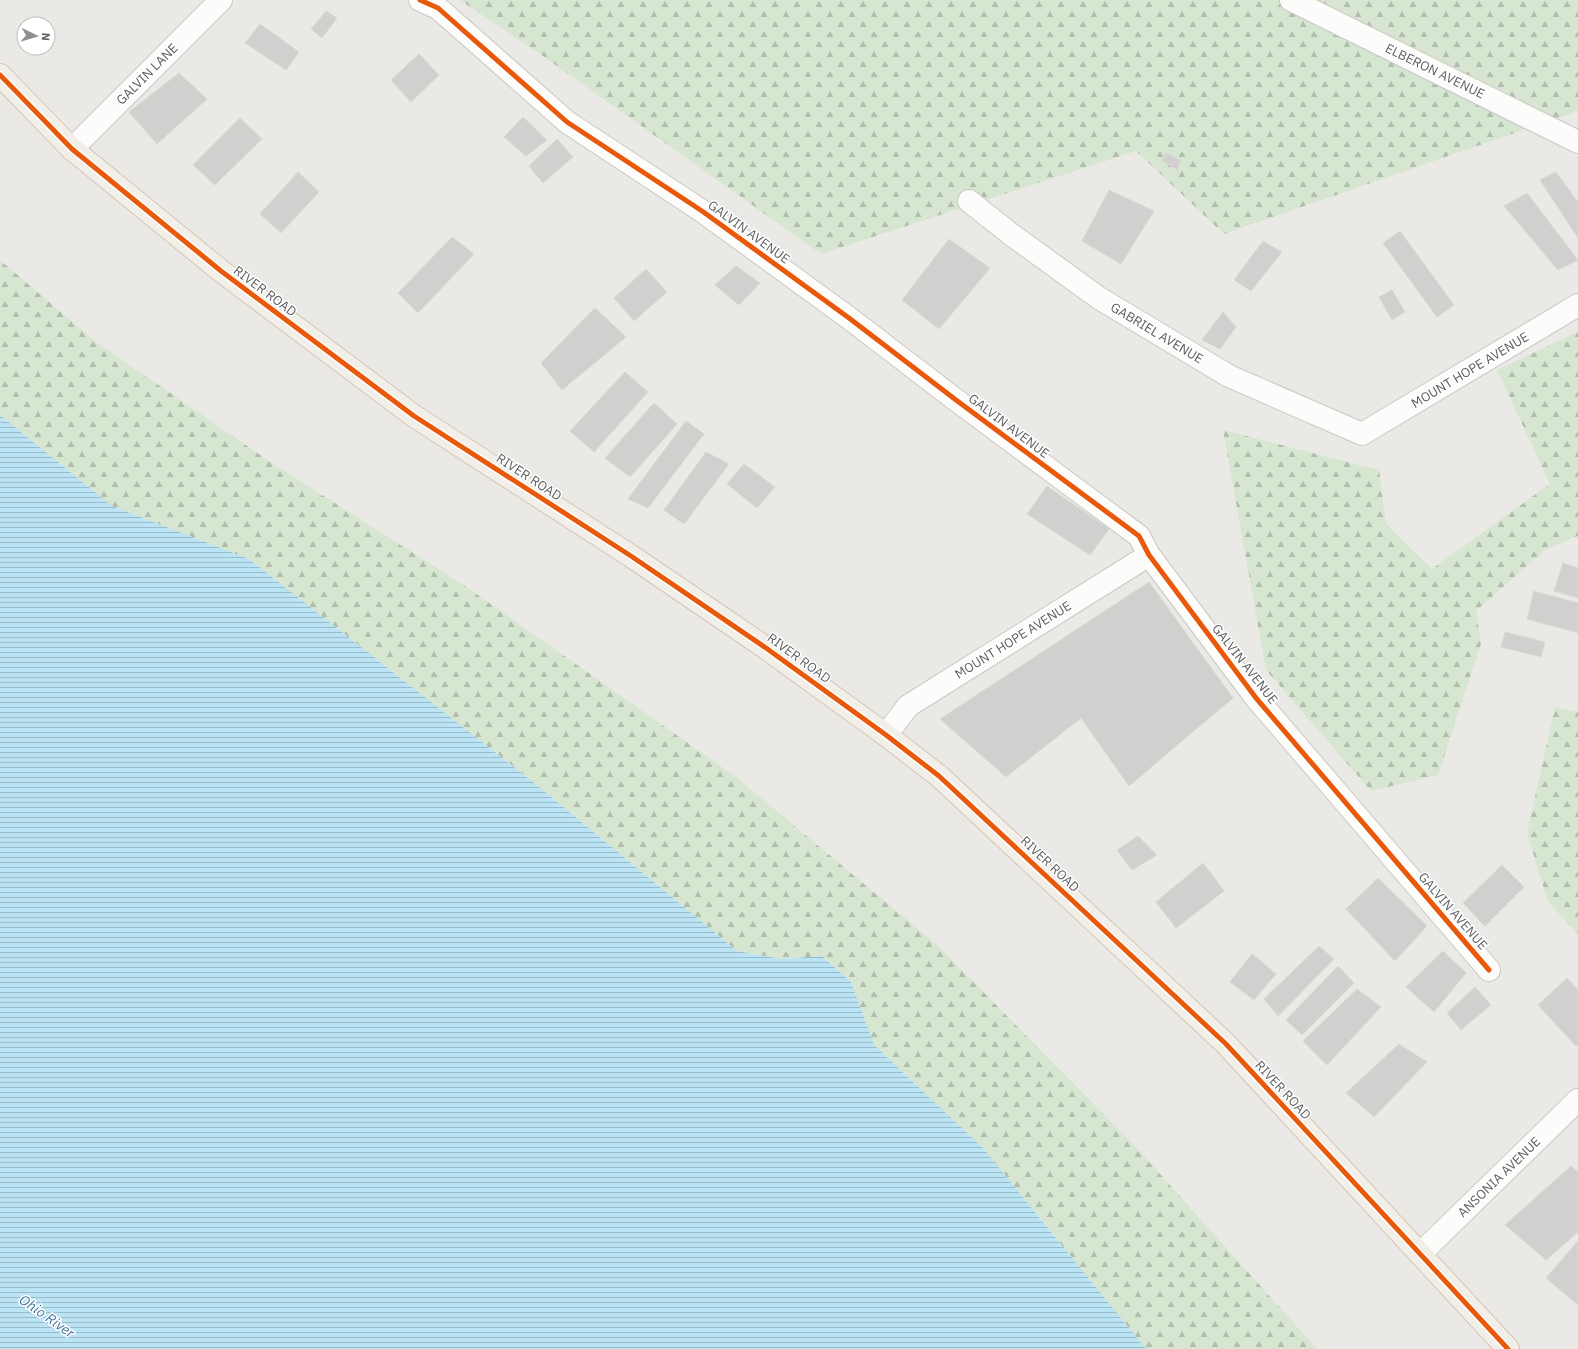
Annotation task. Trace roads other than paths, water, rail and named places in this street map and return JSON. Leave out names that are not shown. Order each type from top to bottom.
[{"type":"main road","name":"RIVER ROAD","points":[[0,75],[72,149],[221,271],[414,416],[637,560],[766,648],[886,735],[939,776],[1226,1044],[1508,1349]]},
{"type":"street","name":"GALVIN LANE","points":[[72,149],[221,0]]},
{"type":"street","name":"GALVIN AVENUE","points":[[420,0],[438,8],[567,122],[702,211],[849,318],[956,400],[1139,536],[1149,556],[1256,698],[1489,970]]},
{"type":"street","name":"ELBERON AVENUE","points":[[1291,0],[1578,142]]},
{"type":"street","name":"GABRIEL AVENUE","points":[[969,201],[1012,235],[1099,298],[1229,376],[1362,434]]},
{"type":"street","name":"MOUNT HOPE AVENUE","points":[[1362,434],[1578,305]]},
{"type":"street","name":"MOUNT HOPE AVENUE","points":[[886,735],[908,706],[1149,556]]},
{"type":"street","name":"ANSONIA AVENUE","points":[[1420,1254],[1578,1100]]},
{"type":"water","name":"Ohio River","points":[[0,415],[112,506],[249,559],[533,782],[737,951],[781,959],[822,956],[851,982],[874,1045],[983,1148],[1146,1349],[0,1349]]},
{"type":"railway","points":[[0,183],[47,224],[181,327],[542,581],[738,713],[854,800],[926,858],[984,908],[1076,1001],[1178,1116],[1273,1212],[1333,1289],[1386,1349]]},
{"type":"railway","points":[[0,207],[116,302],[658,680],[793,772],[888,845],[958,908],[1060,1008],[1369,1349]]},
{"type":"railway","points":[[0,231],[142,343],[259,421],[800,802],[919,898],[993,964],[1127,1105],[1344,1349]]}]
